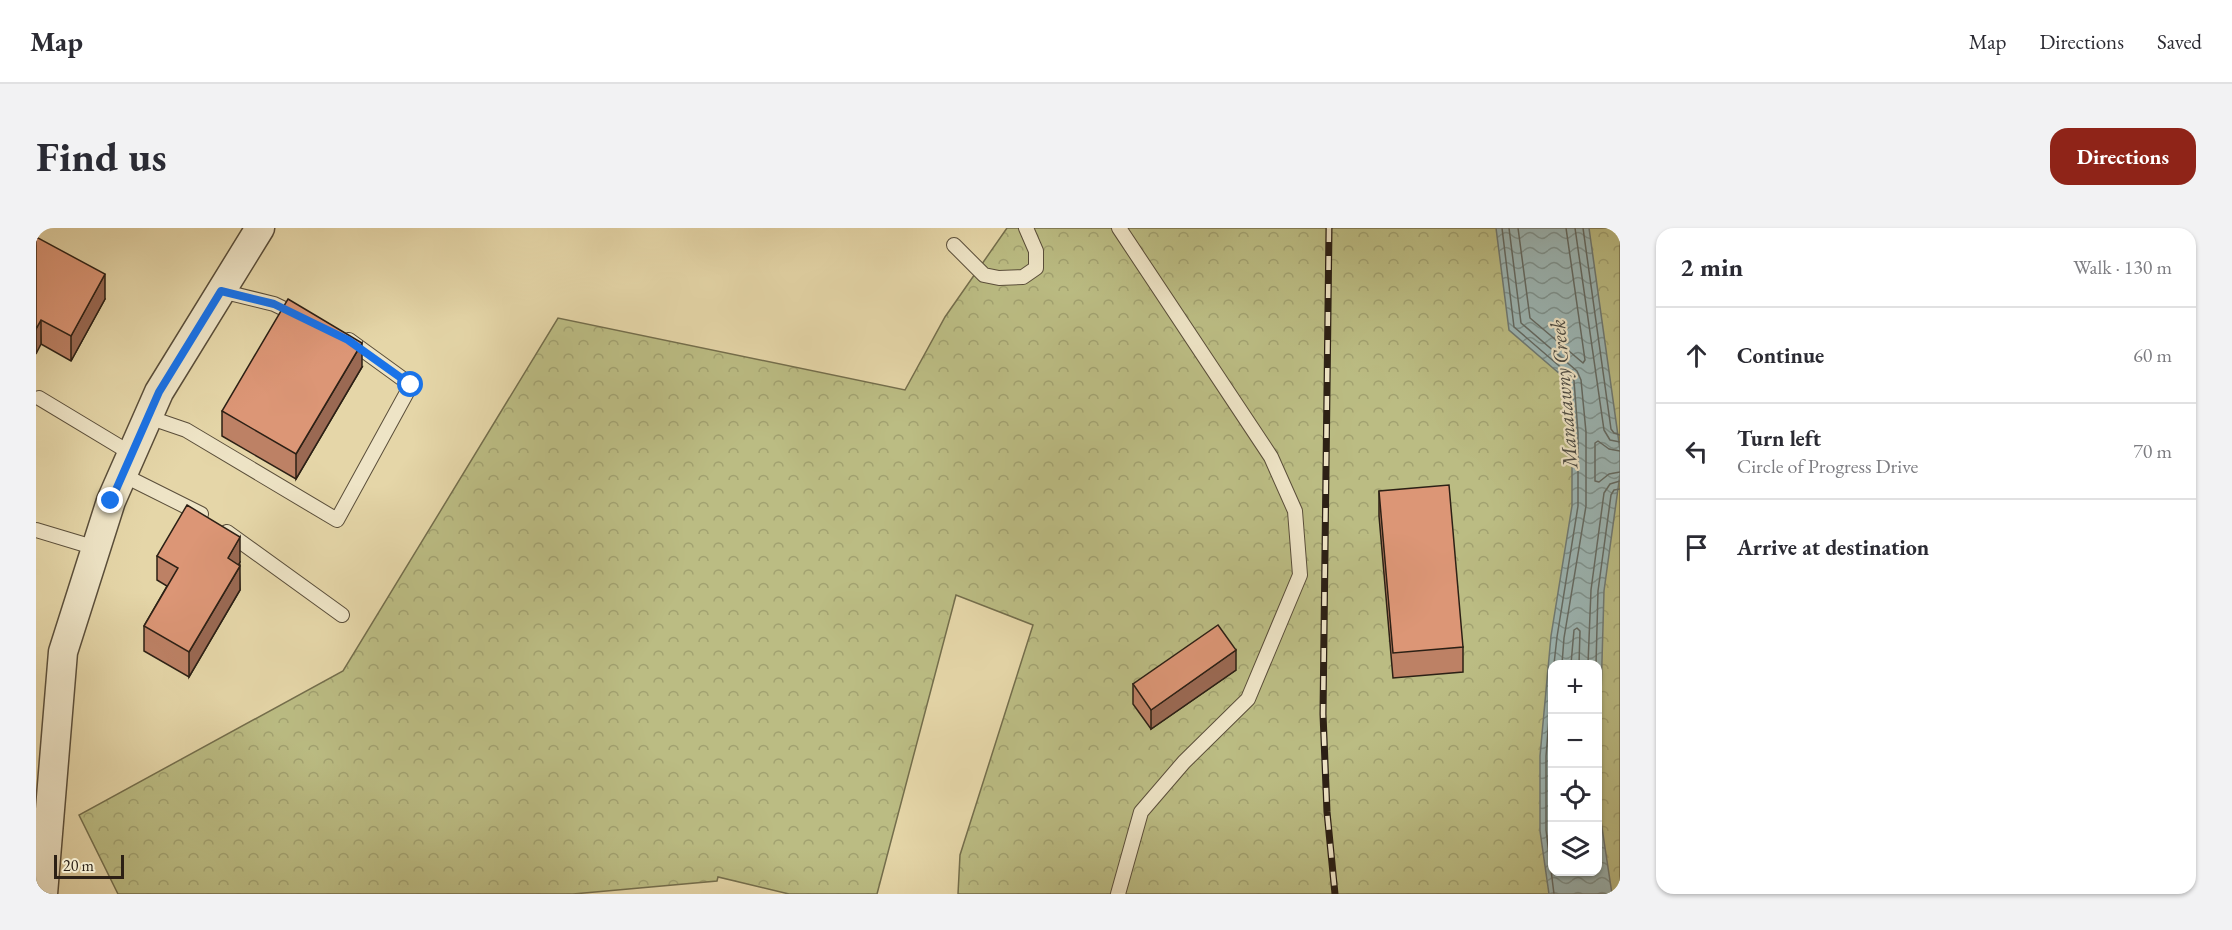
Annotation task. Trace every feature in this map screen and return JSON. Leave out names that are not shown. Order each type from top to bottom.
[{"type":"street","points":[[43,894],[63,652],[111,501],[159,392],[260,228]]},
{"type":"lane","points":[[954,245],[984,275],[999,278],[1023,277],[1036,268],[1036,251],[1026,228]]},
{"type":"lane","points":[[1118,894],[1141,812],[1184,762],[1248,699],[1300,575],[1295,511],[1271,457],[1119,228]]},
{"type":"lane","points":[[221,291],[274,304],[316,324]]},
{"type":"lane","points":[[148,417],[186,430],[337,520],[411,385],[337,334]]},
{"type":"lane","points":[[39,399],[127,464],[342,615]]},
{"type":"lane","points":[[36,530],[96,548]]},
{"type":"green space","points":[[1007,228],[1620,228],[1620,894],[958,894],[960,855],[1033,625],[956,595],[877,894],[789,894],[718,877],[717,881],[573,894],[118,894],[79,815],[343,671],[558,318],[905,390],[945,317]]},
{"type":"water","points":[[1496,228],[1589,228],[1620,450],[1620,474],[1604,591],[1602,661],[1549,660],[1572,506],[1572,433],[1568,381],[1509,330]]},
{"type":"water","points":[[1548,669],[1548,876],[1602,876],[1602,828],[1612,894],[1549,894],[1540,831],[1540,756]]},
{"type":"building","points":[[36,237],[105,274],[71,336],[41,320],[36,329]]},
{"type":"building","points":[[288,299],[362,343],[296,454],[222,411]]},
{"type":"building","points":[[1449,485],[1463,647],[1393,653],[1379,491]]},
{"type":"building","points":[[187,505],[240,537],[228,558],[240,566],[189,652],[144,626],[178,568],[157,556]]},
{"type":"building","points":[[1218,625],[1236,650],[1151,710],[1133,684]]},
{"type":"railway","points":[[1329,228],[1323,714],[1327,812],[1335,894]]},
{"type":"route","points":[[111,501],[159,392],[221,291],[274,304],[348,340],[411,385]]},
{"type":"water label","name":"Manatawny Creek","points":[[1564,394]]}]
